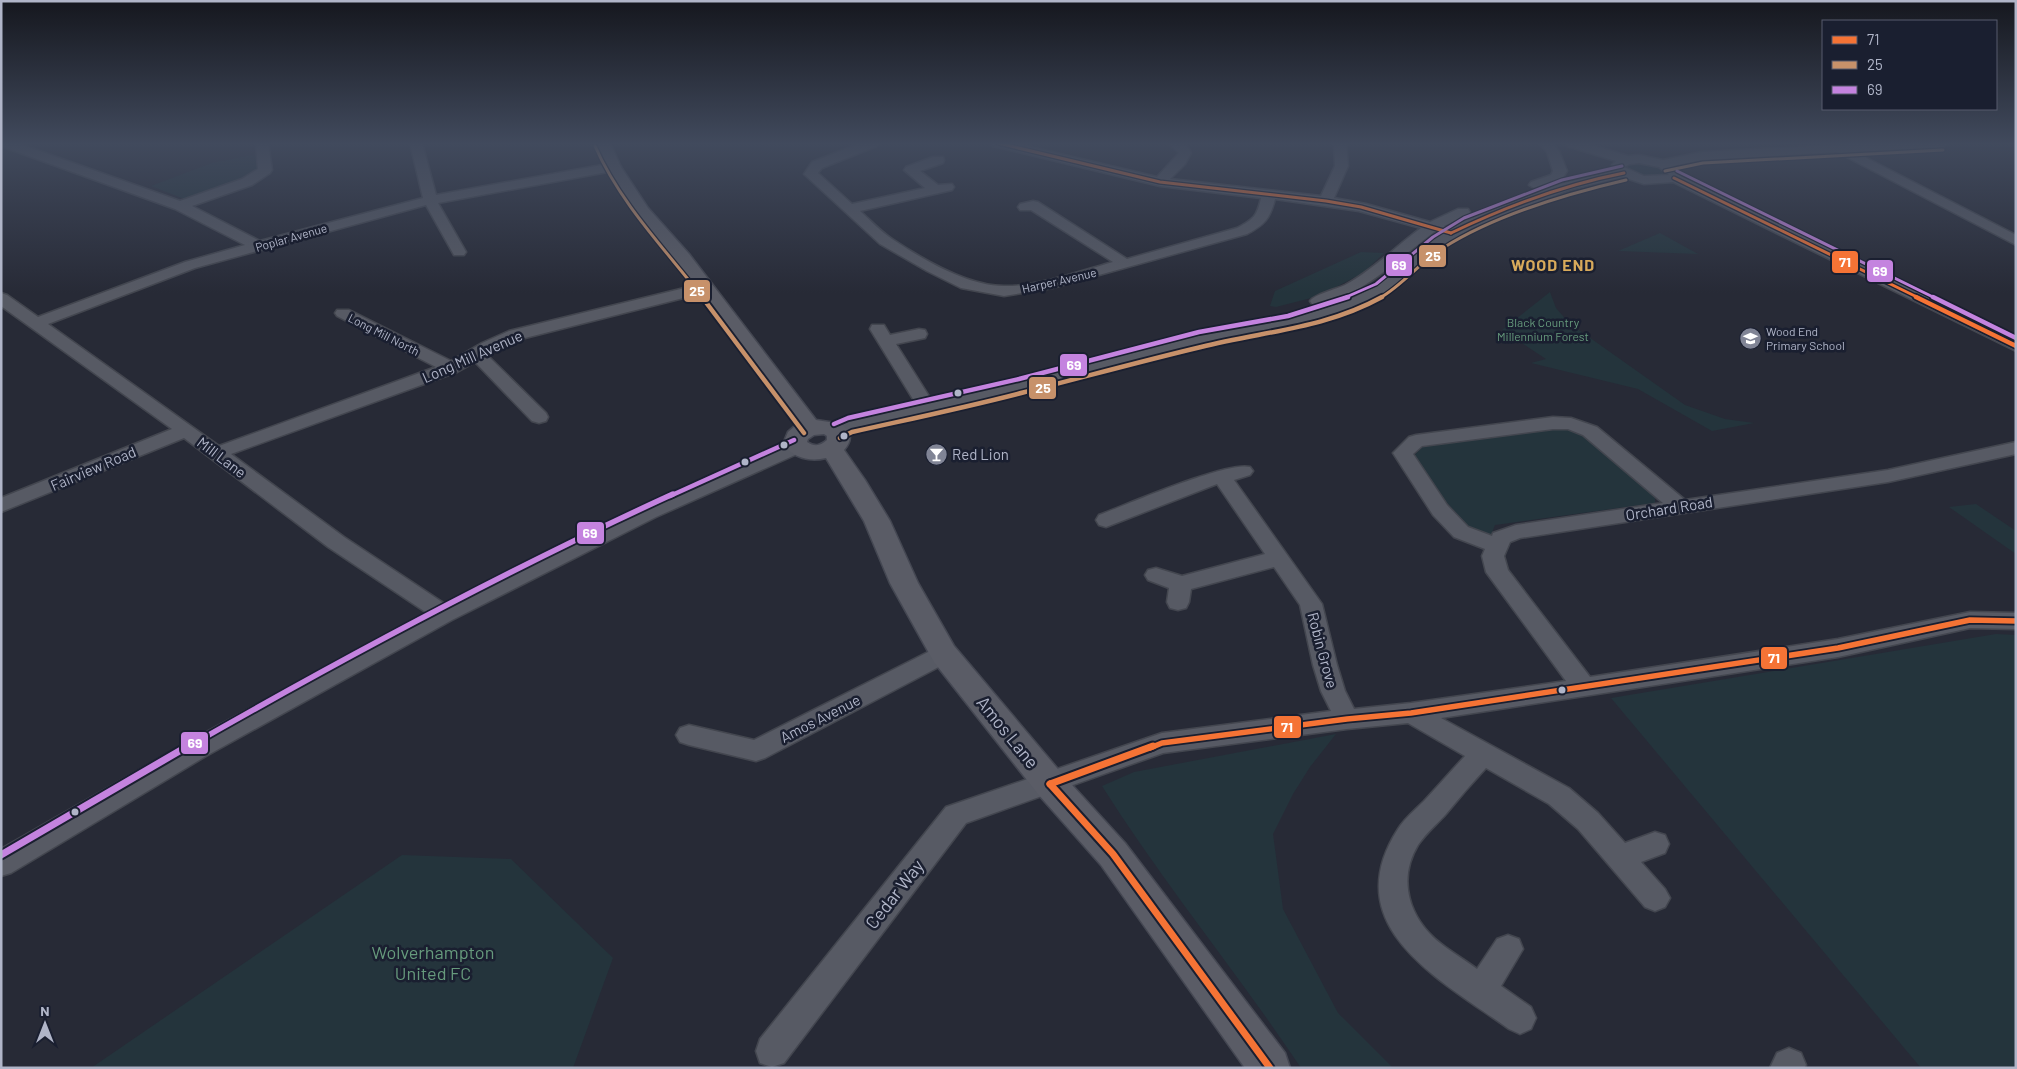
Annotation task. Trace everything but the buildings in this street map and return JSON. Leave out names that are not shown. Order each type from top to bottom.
[{"type":"main road","points":[[630,193],[642,211],[705,288],[813,452],[834,440]]},
{"type":"main road","name":"Amos Lane","points":[[834,440],[853,480],[877,520],[904,583],[944,654],[1050,784],[1113,854],[1270,1068]]},
{"type":"street","points":[[143,193],[180,206],[258,246]]},
{"type":"street","points":[[180,206],[217,193]]},
{"type":"street","points":[[428,193],[430,200],[459,252]]},
{"type":"street","name":"Poplar Avenue","points":[[36,324],[190,265],[430,200],[469,193]]},
{"type":"street","name":"Harper Avenue","points":[[832,193],[885,241],[932,268],[967,285],[1004,291],[1023,290],[1046,285],[1242,231],[1257,223],[1265,211],[1269,194]]},
{"type":"street","points":[[849,209],[920,193]]},
{"type":"street","points":[[1259,193],[1326,201],[1381,212],[1451,233]]},
{"type":"street","points":[[1326,201],[1330,193]]},
{"type":"street","points":[[1021,386],[1016,375],[1020,372],[1190,328],[1277,311],[1334,297],[1375,274],[1432,227],[1489,200],[1511,193]]},
{"type":"street","points":[[834,440],[850,425],[1021,386],[1201,339],[1304,320],[1348,306],[1395,280],[1451,233],[1548,193]]},
{"type":"street","points":[[1706,193],[2016,346]]},
{"type":"street","points":[[1924,193],[2016,241]]},
{"type":"street","points":[[1025,207],[1033,205],[1124,263]]},
{"type":"street","name":"Long Mill Avenue","points":[[217,453],[452,368],[515,335],[705,288]]},
{"type":"street","name":"Mill Lane","points":[[1,298],[186,430],[336,542],[444,614]]},
{"type":"street","name":"Long Mill North","points":[[343,313],[452,368]]},
{"type":"street","points":[[919,334],[881,335],[928,408]]},
{"type":"street","points":[[477,354],[539,417]]},
{"type":"street","points":[[1584,687],[1497,572],[1493,556],[1498,546],[1461,532],[1440,510],[1403,454],[1416,441],[1553,423],[1571,424],[1590,431],[1679,506]]},
{"type":"street","name":"Fairview Road","points":[[1,506],[186,430]]},
{"type":"street","points":[[1,864],[197,749],[444,614],[535,567],[804,437]]},
{"type":"street","name":"Orchard Road","points":[[1498,546],[1501,538],[1516,532],[1888,476],[2016,448]]},
{"type":"street","points":[[1105,521],[1210,480],[1243,471]]},
{"type":"street","name":"Robin Grove","points":[[1222,477],[1312,604],[1325,665],[1333,691],[1347,719]]},
{"type":"street","points":[[1156,575],[1179,593],[1279,558]]},
{"type":"street","name":"Cedar Way","points":[[772,1052],[956,814],[1050,784],[1162,744],[1411,712],[1584,687],[1838,648],[1970,620],[2016,621]]},
{"type":"street","name":"Amos Avenue","points":[[690,735],[756,751],[944,654]]},
{"type":"street","points":[[1411,712],[1482,754],[1501,762],[1572,806],[1588,821],[1655,898]]},
{"type":"street","points":[[1482,754],[1409,836],[1399,852],[1392,887],[1393,899],[1399,916],[1417,941],[1439,961],[1520,1018]]},
{"type":"street","points":[[1620,857],[1655,844]]},
{"type":"street","points":[[1481,990],[1508,948]]},
{"type":"green space","points":[[169,193],[206,193],[187,200]]},
{"type":"green space","points":[[1660,233],[1698,254],[1618,251]]},
{"type":"green space","points":[[1361,252],[1384,253],[1363,273],[1319,296],[1276,307],[1270,306],[1275,291]]},
{"type":"green space","name":"Black Country Millennium Forest","points":[[1550,292],[1556,308],[1569,323],[1685,405],[1725,419],[1754,423],[1712,431],[1638,389],[1531,363],[1546,359],[1502,330]]},
{"type":"green space","points":[[1561,429],[1575,431],[1588,437],[1655,494],[1655,503],[1495,525],[1491,535],[1471,529],[1437,492],[1413,457],[1424,445]]},
{"type":"green space","points":[[1976,504],[2016,531],[2016,554],[1949,507]]},
{"type":"green space","points":[[1996,634],[2016,635],[2016,1068],[1921,1068],[1611,698]]},
{"type":"green space","points":[[1336,734],[1310,767],[1293,794],[1273,834],[1283,909],[1338,1013],[1393,1068],[1301,1068],[1125,822],[1102,786],[1134,772]]},
{"type":"green space","name":"Wolverhampton United FC","points":[[402,855],[511,859],[613,958],[573,1068],[91,1068]]},
{"type":"transit line","name":"25","points":[[621,193],[804,433]]},
{"type":"transit line","name":"71","points":[[1255,193],[1361,207],[1451,233]]},
{"type":"transit line","name":"69","points":[[834,424],[848,418],[1019,379],[1199,332],[1288,316],[1324,306],[1376,284],[1433,237],[1464,218],[1529,193]]},
{"type":"transit line","name":"71","points":[[1451,233],[1491,214],[1547,193]]},
{"type":"transit line","name":"25","points":[[840,438],[852,432],[1023,393],[1203,346],[1291,330],[1329,320],[1364,307],[1384,296],[1441,249],[1470,232],[1572,193]]},
{"type":"transit line","name":"71","points":[[1704,193],[2016,346]]},
{"type":"transit line","name":"69","points":[[1721,193],[2016,338]]},
{"type":"transit line","name":"69","points":[[1,855],[219,729],[440,608],[527,563],[794,440]]},
{"type":"transit line","name":"71","points":[[1050,784],[1162,743],[1347,719],[1411,713],[1584,687],[1838,648],[1970,620],[2016,621]]},
{"type":"transit line","name":"71","points":[[1050,784],[1113,854],[1270,1068]]},
{"type":"place","name":"Wood End Primary School","points":[[1750,338]]},
{"type":"place","name":"Red Lion","points":[[936,454]]},
{"type":"district","name":"WOOD END","points":[[1553,264]]}]
